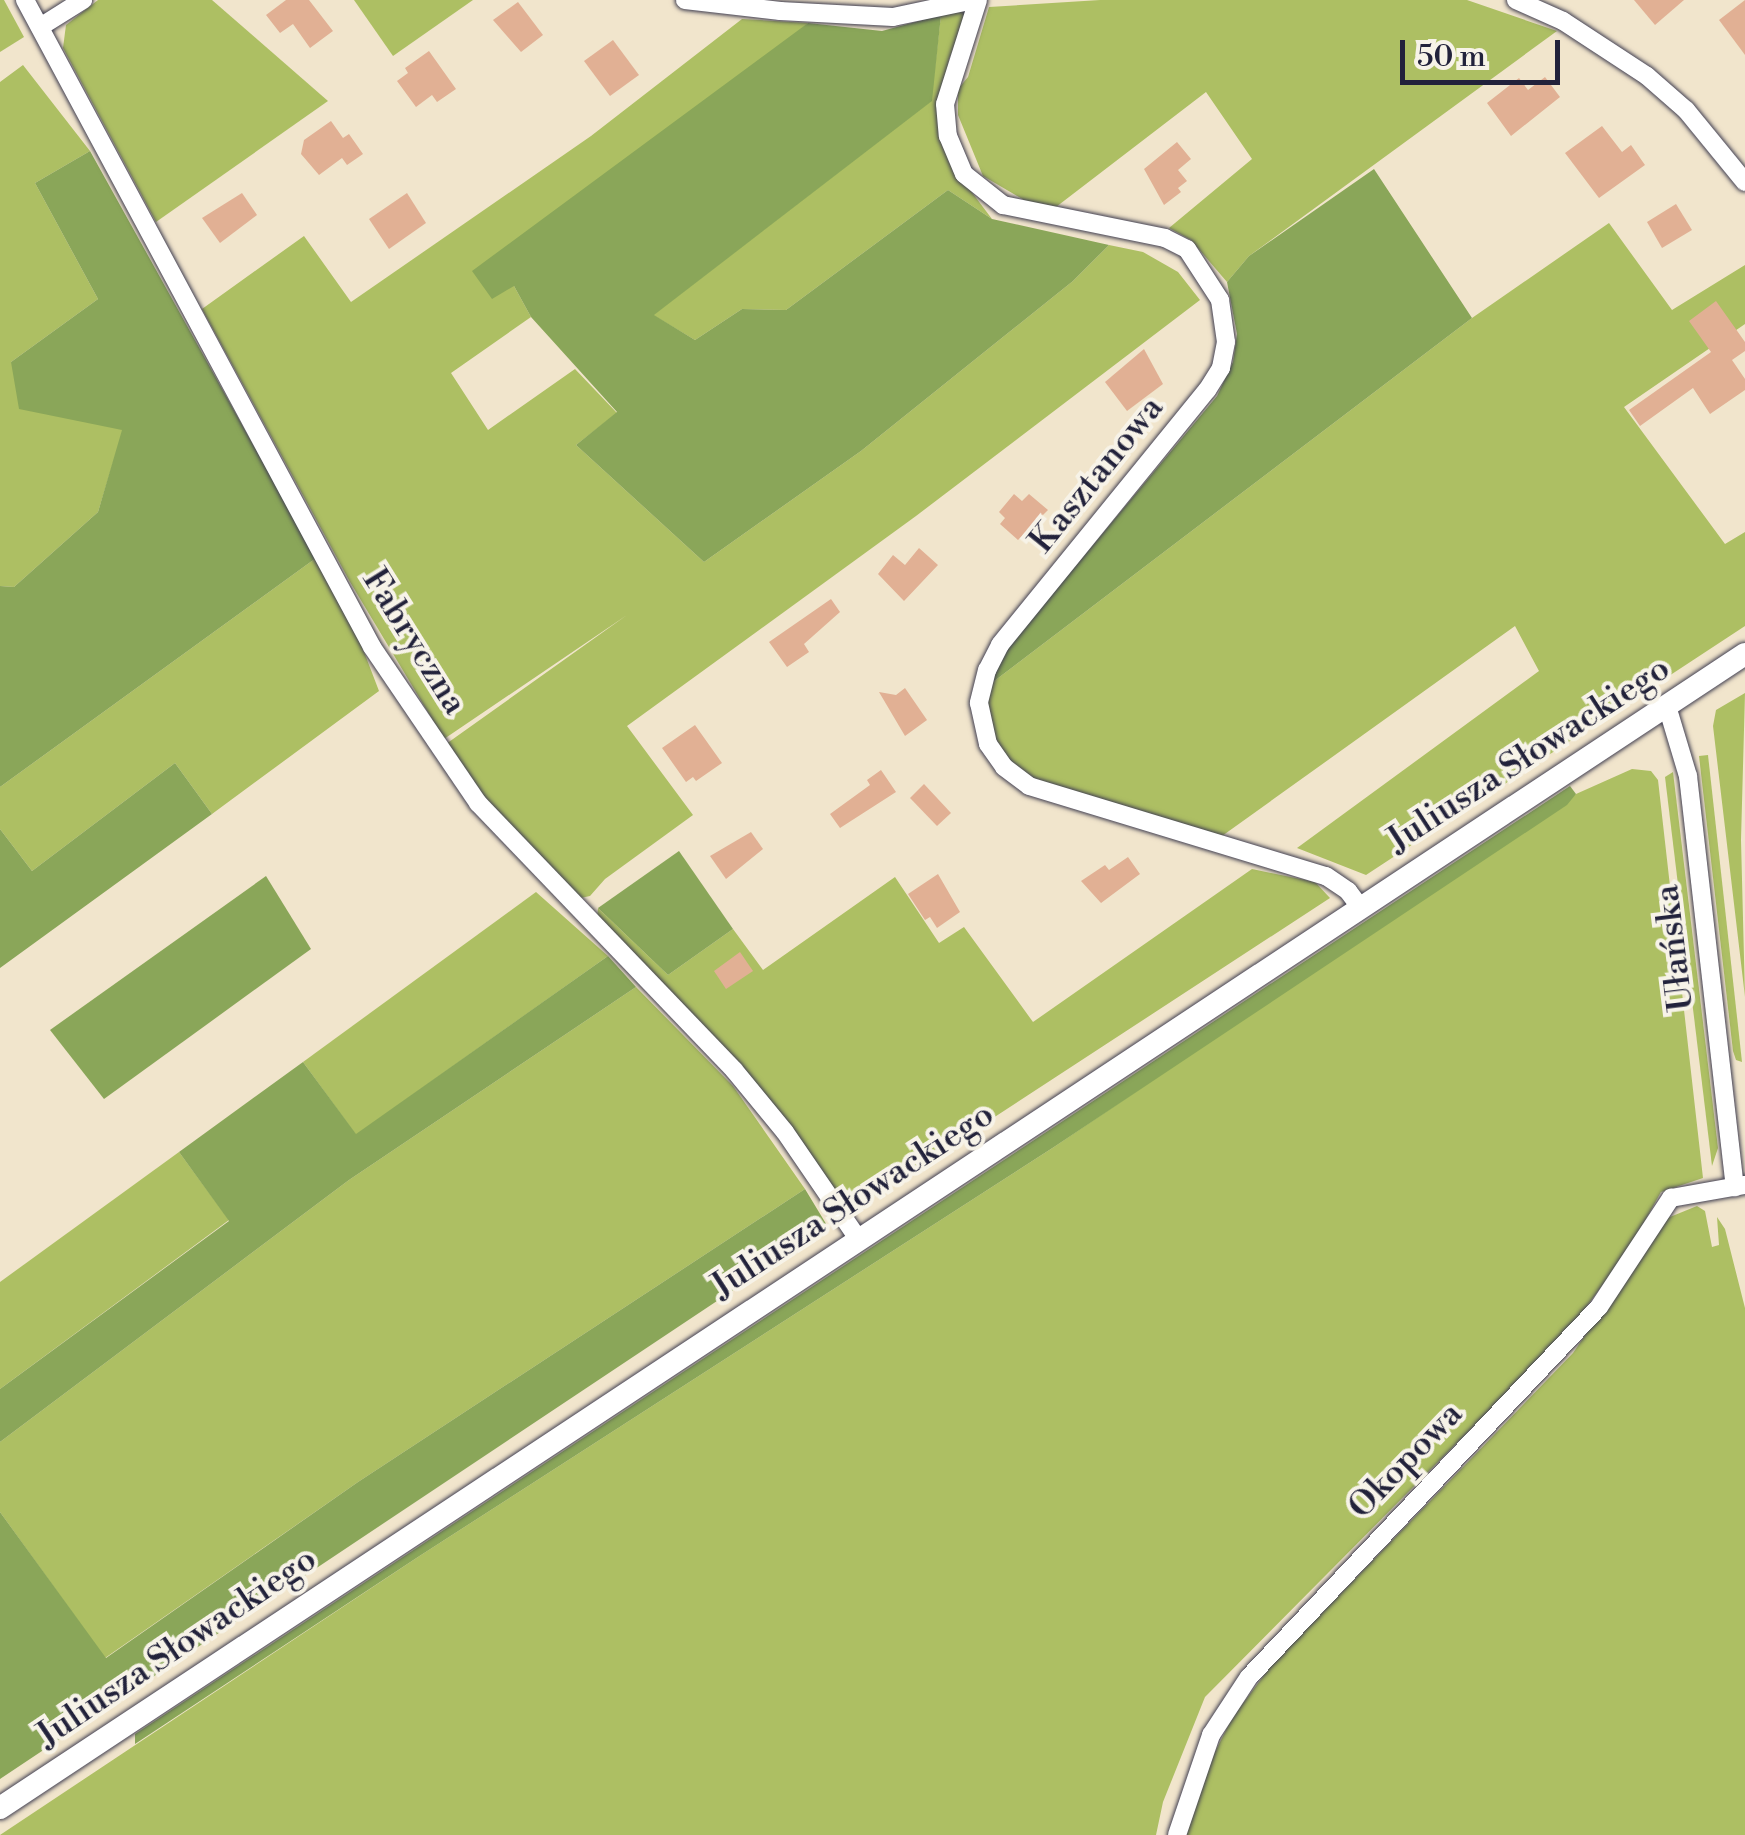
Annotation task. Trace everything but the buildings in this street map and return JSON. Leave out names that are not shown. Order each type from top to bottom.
[{"type":"street","name":"Fabryczna","points":[[25,0],[372,647],[411,705],[478,803],[734,1070],[785,1132],[859,1240]]},
{"type":"street","points":[[40,27],[83,0]]},
{"type":"street","points":[[685,0],[780,11],[892,17],[976,0]]},
{"type":"street","name":"Kasztanowa","points":[[976,0],[945,104],[948,136],[964,174],[1003,206],[1165,238],[1186,249],[1220,300],[1226,342],[1221,368],[1207,390],[1000,645],[987,670],[979,702],[988,744],[1004,767],[1029,786],[1326,876],[1348,890],[1361,908]]},
{"type":"street","points":[[1516,0],[1563,21],[1647,76],[1686,110],[1745,182]]},
{"type":"street","name":"Juliusza Słowackiego","points":[[0,1808],[1745,654]]},
{"type":"street","name":"Ułańska","points":[[1667,706],[1685,758],[1740,1186]]},
{"type":"street","name":"Okopowa","points":[[1177,1835],[1211,1735],[1249,1677],[1599,1307],[1671,1198],[1740,1186]]},
{"type":"green space","points":[[0,0],[4,0],[24,37],[0,52]]},
{"type":"green space","points":[[98,0],[212,0],[328,101],[156,222],[63,48],[66,25]]},
{"type":"green space","points":[[354,0],[473,0],[393,56]]},
{"type":"green space","points":[[1100,0],[1467,0],[1557,31],[1249,256],[1227,282],[1191,240],[1169,228],[1252,159],[1206,92],[1056,207],[1029,203],[983,176],[958,115],[958,89],[968,77],[989,7]]},
{"type":"green space","points":[[970,8],[949,59],[939,126],[949,162],[992,219],[948,190],[786,310],[742,309],[695,340],[653,315],[931,101],[941,15]]},
{"type":"green space","points":[[941,15],[932,101],[654,315],[695,340],[742,309],[786,310],[948,190],[992,219],[1109,245],[1073,281],[861,451],[704,562],[576,445],[617,412],[531,317],[514,286],[492,299],[472,271],[808,23],[882,31]]},
{"type":"green space","points":[[742,19],[808,23],[514,286],[531,317],[451,373],[488,430],[575,369],[617,413],[576,445],[704,562],[861,451],[1073,281],[1109,245],[1143,252],[1178,272],[1200,300],[916,516],[627,726],[693,815],[605,879],[590,896],[576,899],[495,814],[446,744],[627,615],[444,739],[350,582],[202,309],[304,236],[351,302],[591,136]]},
{"type":"green space","points":[[23,65],[90,151],[35,183],[98,299],[11,362],[123,430],[98,512],[14,587],[0,586],[0,82]]},
{"type":"green space","points":[[90,151],[316,558],[0,787],[0,586],[14,587],[98,512],[122,430],[19,409],[11,362],[98,299],[35,183]]},
{"type":"green space","points":[[1374,169],[1472,318],[989,685],[999,658],[1217,396],[1233,362],[1237,334],[1227,282],[1249,256]]},
{"type":"green space","points":[[1609,223],[1672,310],[1745,265],[1745,324],[1624,407],[1725,544],[1745,532],[1745,626],[1366,875],[1297,848],[1539,671],[1515,626],[1222,836],[1037,780],[1006,760],[995,740],[987,700],[989,685],[1472,318]]},
{"type":"green space","points":[[316,558],[356,631],[379,691],[212,814],[175,763],[32,871],[0,829],[0,787]]},
{"type":"green space","points":[[1745,693],[1741,840],[1745,997],[1713,726],[1716,710]]},
{"type":"green space","points":[[1708,755],[1742,1062],[1736,1060],[1733,1051],[1699,756]]},
{"type":"green space","points":[[175,763],[212,814],[0,968],[0,829],[32,871]]},
{"type":"green space","points":[[1632,769],[1651,771],[1658,780],[1703,1178],[1661,1192],[1628,1251],[1569,1330],[1205,1697],[1163,1802],[1156,1835],[0,1835],[418,1557],[1054,1147],[1576,794]]},
{"type":"green space","points":[[1673,772],[1718,1148],[1712,1166],[1665,777]]},
{"type":"green space","points":[[1570,786],[1576,794],[1567,805],[1054,1147],[135,1744],[135,1734]]},
{"type":"green space","points":[[679,851],[733,929],[668,975],[598,908]]},
{"type":"green space","points":[[1252,869],[1315,882],[1330,898],[852,1210],[597,919],[598,908],[668,975],[733,929],[763,970],[895,877],[939,943],[964,927],[1033,1022]]},
{"type":"green space","points":[[266,876],[311,949],[104,1099],[50,1030]]},
{"type":"green space","points":[[536,892],[608,956],[356,1135],[303,1062]]},
{"type":"green space","points":[[608,956],[636,987],[349,1180],[0,1442],[0,1389],[229,1221],[179,1152],[303,1062],[356,1134]]},
{"type":"green space","points":[[636,987],[733,1086],[805,1189],[358,1482],[105,1658],[0,1512],[0,1442],[349,1180]]},
{"type":"green space","points":[[179,1152],[229,1220],[0,1389],[0,1282]]},
{"type":"green space","points":[[805,1189],[828,1227],[0,1779],[0,1512],[106,1658],[358,1482]]},
{"type":"green space","points":[[1697,1206],[1705,1211],[1712,1247],[1719,1245],[1717,1217],[1725,1229],[1745,1308],[1745,1835],[1183,1835],[1203,1776],[1232,1718],[1271,1666],[1573,1353],[1665,1219]]}]
